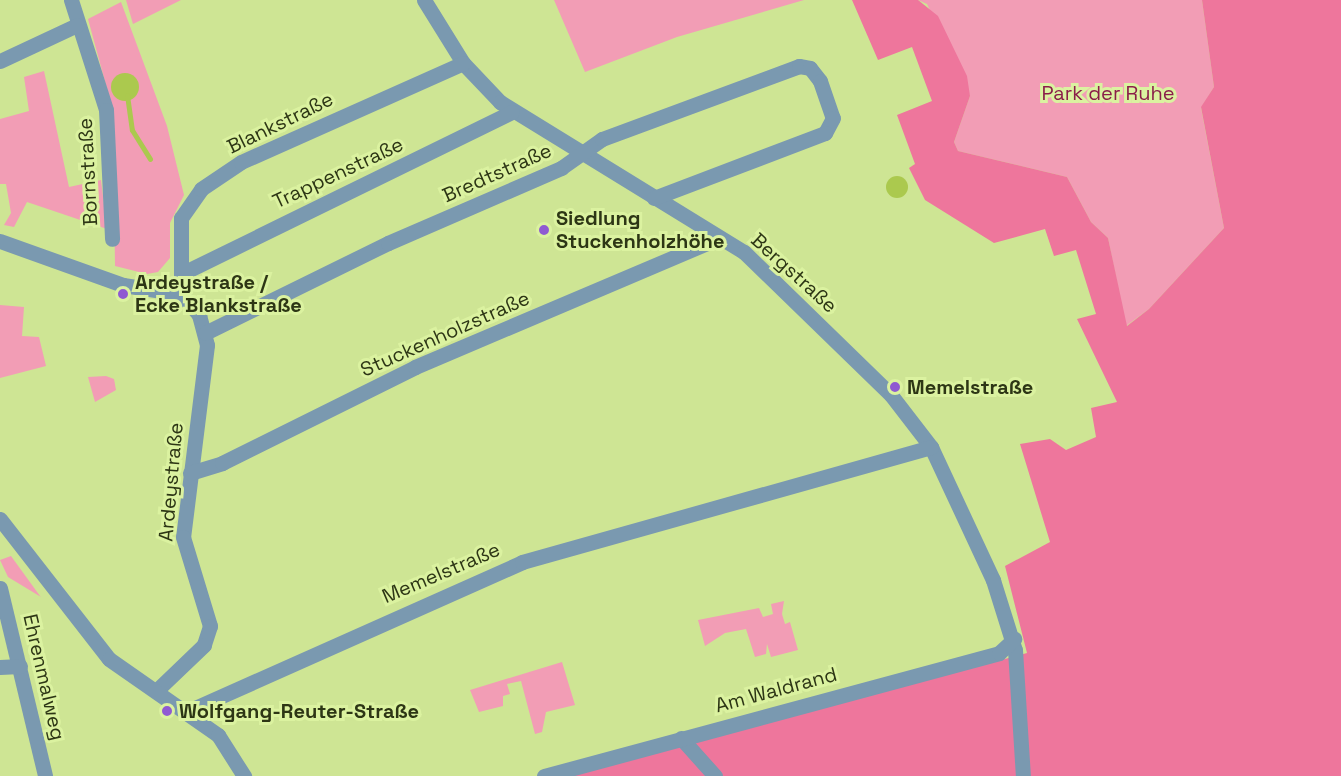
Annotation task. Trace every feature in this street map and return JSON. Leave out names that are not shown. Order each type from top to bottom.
[{"type":"street","name":"Bornstraße","points":[[71,0],[106,111],[112,239]]},
{"type":"street","name":"Bergstraße","points":[[424,0],[463,63],[512,112],[760,265],[865,366],[931,447],[993,580],[1014,639],[1023,776]]},
{"type":"street","points":[[0,61],[77,25]]},
{"type":"street","name":"Blankstraße","points":[[183,273],[181,218],[201,189],[241,162],[463,63]]},
{"type":"street","name":"Bredtstraße","points":[[205,333],[581,155],[602,139],[776,73],[810,68],[820,81],[832,118],[825,133],[654,198]]},
{"type":"street","name":"Trappenstraße","points":[[183,273],[512,112]]},
{"type":"street","name":"Stuckenholzstraße","points":[[190,473],[222,463],[415,367],[719,238]]},
{"type":"street","points":[[0,241],[123,285],[181,294],[183,273]]},
{"type":"street","name":"Ardeystraße","points":[[156,691],[209,637],[206,603],[183,537],[205,333],[195,307],[181,294]]},
{"type":"street","name":"Memelstraße","points":[[188,711],[522,562],[931,447]]},
{"type":"street","points":[[0,519],[109,659],[188,711],[218,735],[244,776]]},
{"type":"street","name":"Ehrenmalweg","points":[[0,588],[45,776]]},
{"type":"street","name":"Am Waldrand","points":[[544,776],[999,652],[1014,639]]},
{"type":"street","points":[[0,668],[20,666]]},
{"type":"street","points":[[681,738],[715,776]]},
{"type":"green space","points":[[126,0],[181,0],[133,24]]},
{"type":"green space","points":[[554,0],[804,0],[677,37],[585,72]]},
{"type":"green space","name":"Park der Ruhe","points":[[918,0],[1202,0],[1214,87],[1201,108],[1224,228],[1149,309],[1126,326],[1108,238],[1091,222],[1067,177],[958,151],[954,142],[970,96],[927,4]]},
{"type":"green space","points":[[121,2],[167,126],[184,195],[170,223],[170,258],[158,272],[147,274],[115,266],[113,111],[88,19]]},
{"type":"green space","points":[[44,71],[69,187],[101,180],[107,229],[27,202],[14,227],[4,225],[11,213],[6,184],[0,184],[0,119],[29,111],[24,77]]},
{"type":"green space","points":[[0,305],[24,307],[22,336],[39,337],[46,366],[0,378]]},
{"type":"green space","points":[[106,376],[114,379],[116,390],[95,402],[88,377]]},
{"type":"green space","points":[[11,556],[41,597],[8,577],[0,560]]},
{"type":"green space","points":[[784,601],[782,614],[785,624],[790,622],[798,650],[771,657],[767,644],[766,654],[755,657],[746,629],[725,633],[705,646],[698,620],[759,608],[763,617],[773,614],[771,604]]},
{"type":"green space","points":[[562,662],[575,705],[546,712],[542,732],[535,734],[521,681],[507,684],[510,694],[503,696],[503,706],[479,712],[470,690]]},
{"type":"shaded area","points":[[852,0],[918,0],[938,16],[967,76],[970,96],[954,142],[958,151],[1067,177],[1091,222],[1108,238],[1127,326],[1149,309],[1224,228],[1201,107],[1214,87],[1202,0],[1341,0],[1341,776],[567,776],[1027,653],[1005,566],[1050,542],[1020,444],[1050,439],[1066,450],[1096,437],[1091,408],[1117,402],[1077,319],[1096,314],[1076,250],[1054,256],[1045,229],[994,243],[925,200],[909,168],[915,164],[897,115],[932,101],[912,47],[878,60]]},
{"type":"shaded area","points":[[125,73],[135,77],[139,87],[135,97],[125,101],[115,97],[111,87],[115,77]]},
{"type":"shaded area","points":[[897,176],[905,179],[908,187],[905,195],[897,198],[889,195],[886,187],[889,179]]},
{"type":"waterway","points":[[127,95],[132,130],[150,159]]},
{"type":"place","name":"Siedlung Stuckenholzhöhe","points":[[544,230]]},
{"type":"place","name":"Ardeystraße / Ecke Blankstraße","points":[[123,294]]},
{"type":"place","name":"Memelstraße","points":[[895,387]]},
{"type":"place","name":"Wolfgang-Reuter-Straße","points":[[167,711]]}]
